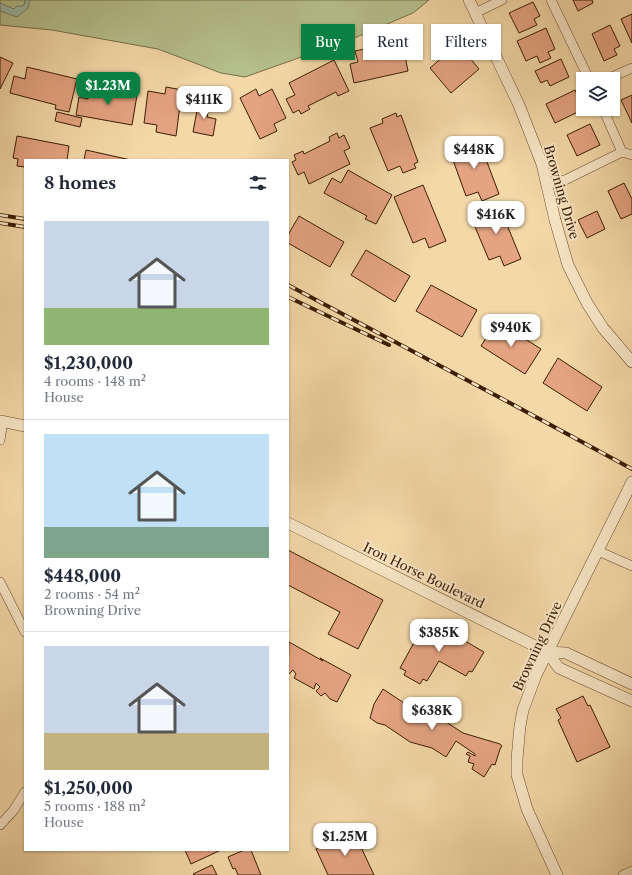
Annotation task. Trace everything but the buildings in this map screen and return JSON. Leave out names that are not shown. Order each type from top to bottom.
[{"type":"street","name":"Browning Drive","points":[[469,0],[519,105],[542,164],[555,220],[568,265],[586,303],[603,328],[632,362]]},
{"type":"street","points":[[475,13],[502,0]]},
{"type":"street","points":[[551,0],[586,72]]},
{"type":"street","points":[[620,73],[632,68]]},
{"type":"street","points":[[606,116],[622,152]]},
{"type":"street","points":[[547,184],[565,180],[622,152],[632,155]]},
{"type":"street","points":[[0,440],[2,421],[24,426]]},
{"type":"street","name":"Browning Drive","points":[[557,875],[527,809],[518,775],[517,759],[523,710],[536,675],[632,482]]},
{"type":"street","name":"Iron Horse Boulevard","points":[[289,523],[547,652],[566,653],[632,684]]},
{"type":"street","points":[[598,551],[632,566]]},
{"type":"street","points":[[0,582],[24,630]]},
{"type":"street","name":"Iron Horse Boulevard","points":[[547,652],[559,668],[632,701]]},
{"type":"street","points":[[0,825],[13,811],[24,794]]},
{"type":"street","points":[[623,875],[632,871]]},
{"type":"green space","points":[[0,0],[429,0],[413,13],[387,24],[363,24],[363,34],[355,38],[355,24],[301,24],[301,57],[245,77],[221,73],[158,49],[52,30],[0,25]]},
{"type":"shaded area","points":[[25,0],[30,0],[28,8],[17,17],[0,11],[0,3],[14,9],[17,6],[24,5]]},
{"type":"railway","points":[[0,215],[24,219]]},
{"type":"railway","points":[[0,223],[24,227]]},
{"type":"railway","points":[[289,286],[632,469]]},
{"type":"railway","points":[[289,297],[389,345]]}]
